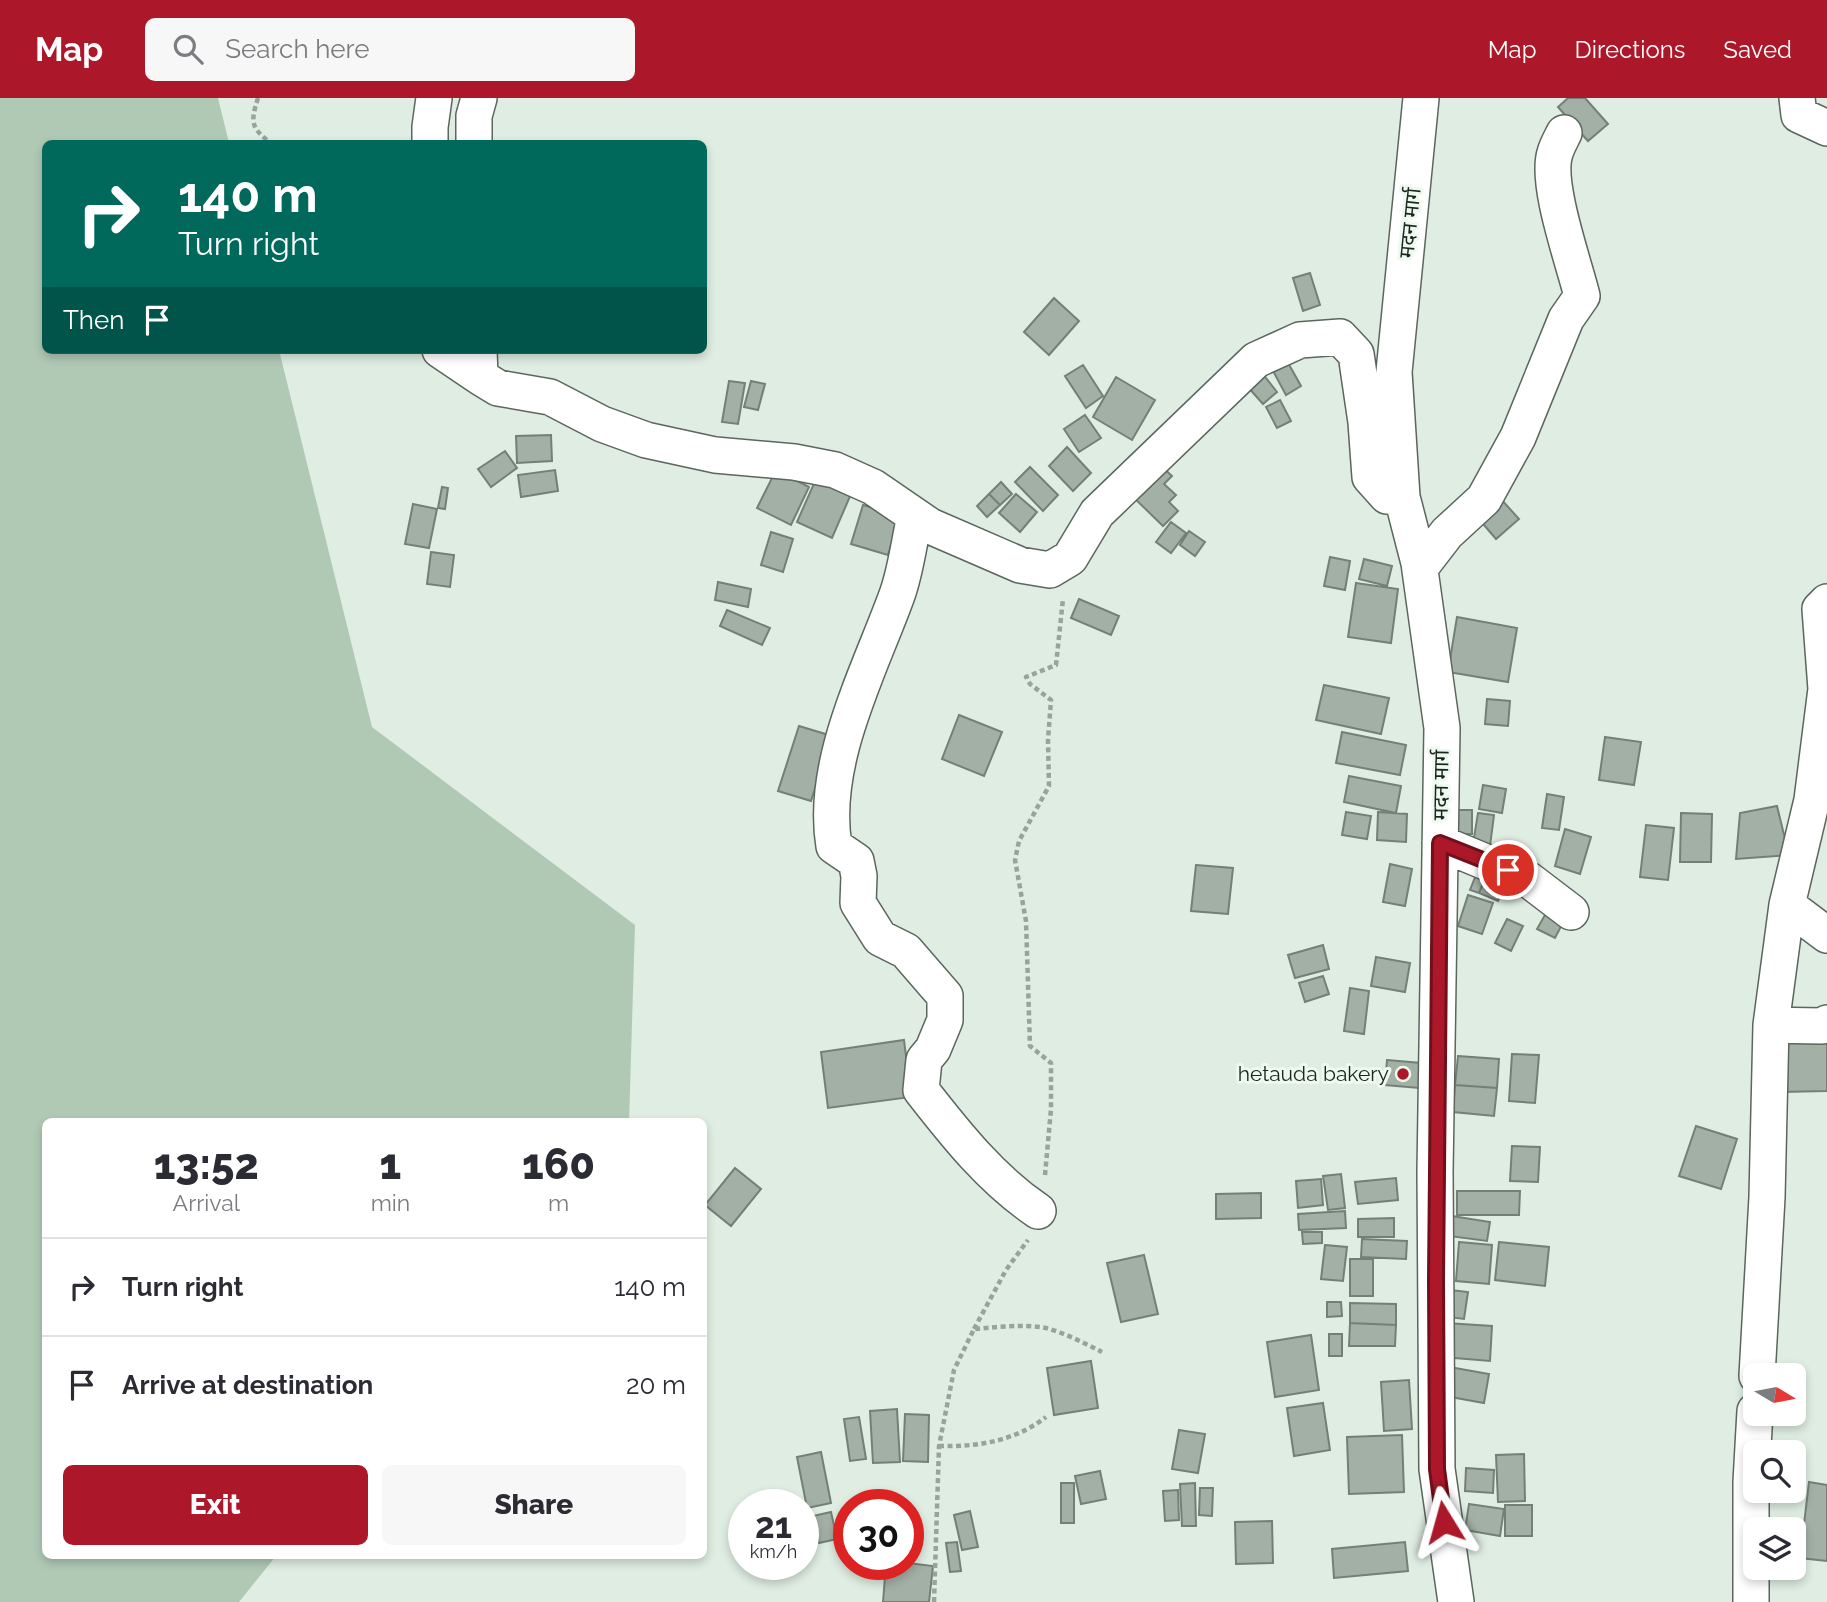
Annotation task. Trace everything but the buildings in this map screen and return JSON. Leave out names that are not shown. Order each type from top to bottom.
[{"type":"street","points":[[430,140],[434,98]]},
{"type":"street","points":[[474,140],[474,116],[479,98]]},
{"type":"street","name":"मदन मार्ग","points":[[1422,98],[1394,372],[1402,497],[1420,568],[1442,729],[1435,1172],[1437,1469],[1456,1602]]},
{"type":"street","points":[[1797,98],[1800,115],[1827,128]]},
{"type":"street","points":[[1420,568],[1447,533],[1484,499],[1518,437],[1566,319],[1582,296],[1565,236],[1553,167],[1554,154],[1564,133]]},
{"type":"street","points":[[452,354],[480,363],[498,387],[550,397],[602,424],[646,440],[715,455],[794,462],[835,470],[873,487],[930,526],[1020,565],[1050,570],[1070,558],[1097,513],[1256,360],[1300,340],[1340,337],[1356,355],[1370,477],[1387,496],[1402,497]]},
{"type":"street","points":[[915,516],[897,593],[862,682],[843,744],[830,818],[834,846],[856,861],[859,903],[880,939],[906,951],[945,996],[945,1020],[933,1049],[924,1060],[921,1090],[965,1146],[1014,1195],[1038,1211]]},
{"type":"street","points":[[1758,1363],[1767,1197],[1771,1025],[1787,905],[1816,826],[1812,800],[1826,689],[1820,610],[1827,602]]},
{"type":"street","points":[[1440,843],[1529,880],[1571,912]]},
{"type":"street","points":[[1787,905],[1827,936]]},
{"type":"street","points":[[1771,1025],[1825,1025]]},
{"type":"street","points":[[1751,1602],[1751,1482],[1754,1426]]},
{"type":"path","points":[[258,98],[252,121],[259,135],[266,140]]},
{"type":"path","points":[[934,1602],[939,1446],[954,1370],[1006,1270],[1034,1231],[1047,1156],[1051,1063],[1030,1046],[1026,921],[1015,860],[1019,841],[1049,786],[1051,700],[1030,684],[1026,677],[1056,665],[1065,584],[1057,566]]},
{"type":"path","points":[[974,1329],[1007,1326],[1045,1328],[1102,1352]]},
{"type":"path","points":[[939,1446],[992,1443],[1016,1435],[1046,1417]]},
{"type":"green space","points":[[0,98],[218,98],[228,140],[42,140],[42,354],[280,354],[372,727],[635,925],[629,1118],[42,1118],[42,1559],[274,1559],[239,1602],[0,1602]]},
{"type":"place","name":"hetauda bakery","points":[[1403,1074]]},
{"type":"route","points":[[1444,1522],[1437,1469],[1435,1172],[1440,843],[1508,870]]}]
